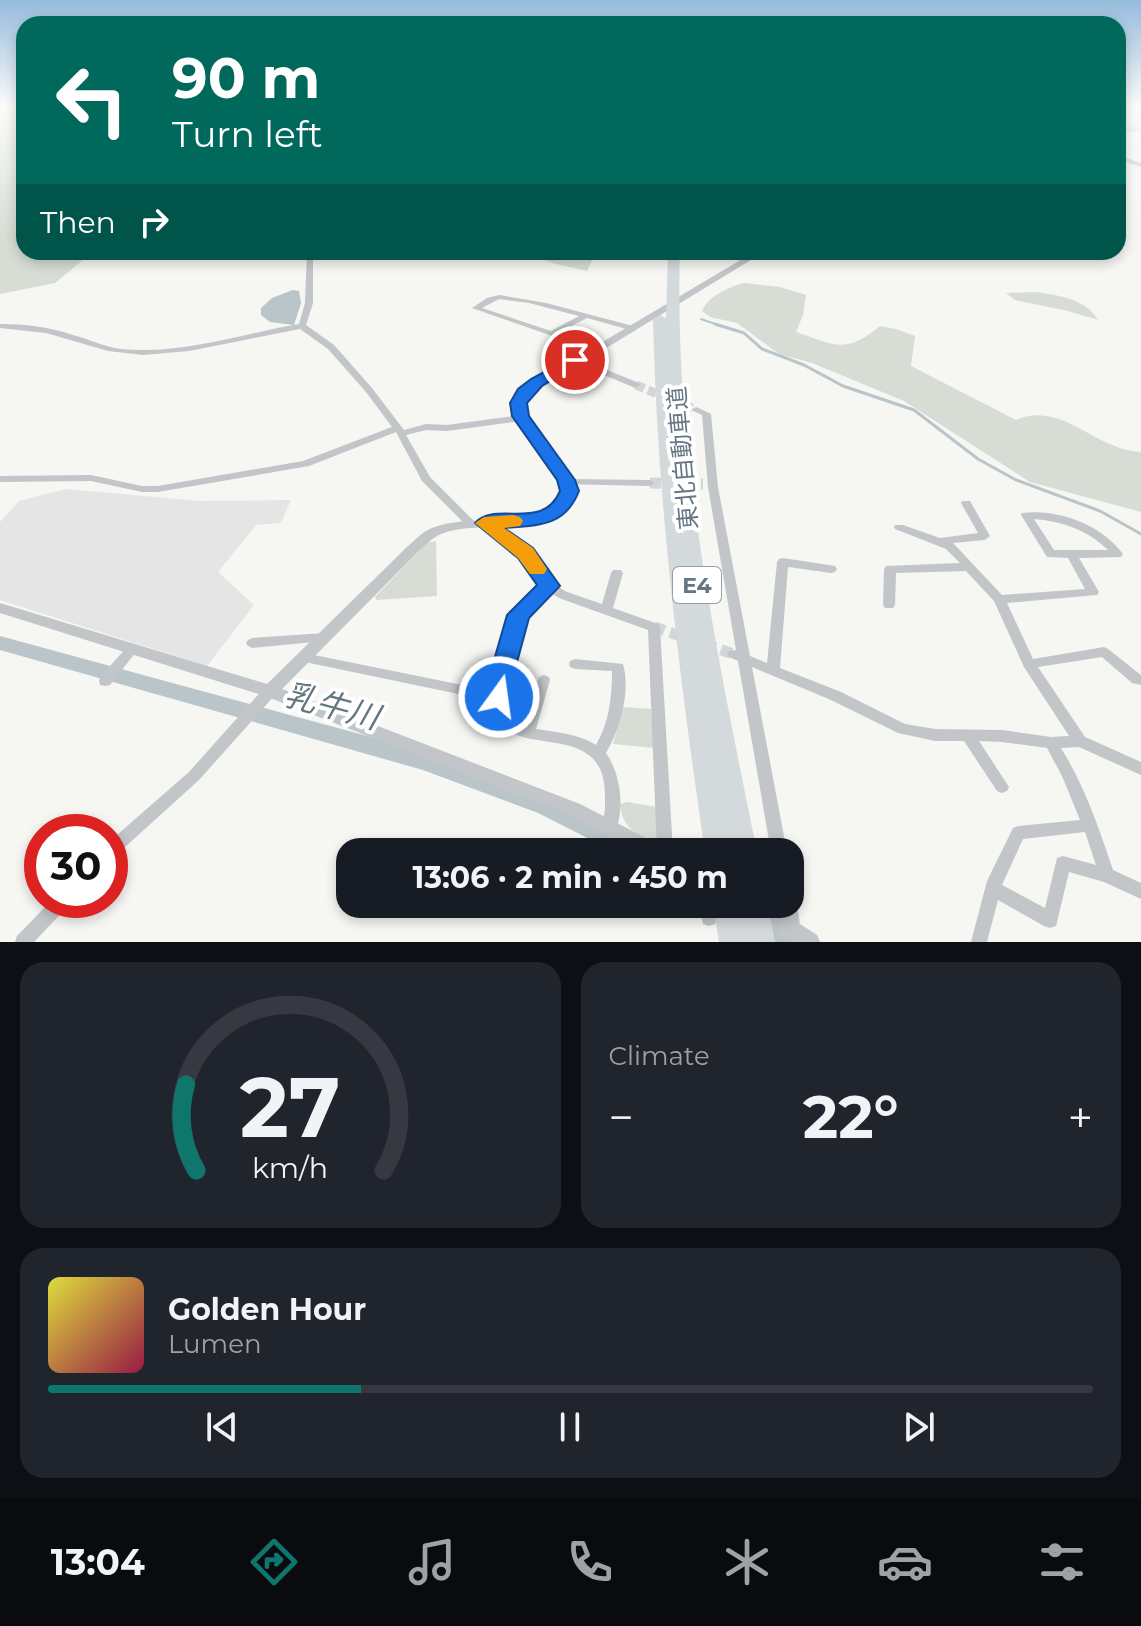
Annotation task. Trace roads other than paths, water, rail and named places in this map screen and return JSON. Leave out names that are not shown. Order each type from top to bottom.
[{"type":"highway","name":"東北自動車道","points":[[664,260],[691,546],[740,838]]},
{"type":"highway","name":"東北自動車道","points":[[673,260],[667,308],[664,431],[672,532],[696,713],[717,838]]},
{"type":"highway","points":[[722,918],[743,941]]},
{"type":"highway","points":[[743,941],[749,918]]},
{"type":"street","points":[[302,326],[309,303],[310,260]]},
{"type":"street","points":[[128,835],[194,776],[266,697],[425,538],[436,531],[477,523],[542,518],[564,506],[570,491],[567,482],[522,418],[518,403],[524,393],[746,260]]},
{"type":"street","points":[[585,316],[552,334],[476,308],[499,297],[585,316],[630,328]]},
{"type":"street","points":[[0,326],[51,332],[119,351],[199,348],[259,332],[302,326],[331,347],[400,430],[426,479],[477,523],[525,553],[549,586],[563,595],[654,627],[664,838]]},
{"type":"street","points":[[575,360],[636,385]]},
{"type":"street","points":[[696,410],[706,414],[708,486],[776,838]]},
{"type":"street","points":[[0,479],[91,478],[142,489],[158,489],[305,464],[400,430],[447,428],[522,418]]},
{"type":"street","points":[[567,482],[650,483]]},
{"type":"street","points":[[938,541],[985,536],[966,503]]},
{"type":"street","points":[[1046,514],[1108,540],[1117,554],[1071,554],[1051,554],[1026,515],[1046,514]]},
{"type":"street","points":[[899,527],[950,546],[999,599],[1029,664],[1080,741]]},
{"type":"street","points":[[999,599],[1093,592],[1071,554]]},
{"type":"street","points":[[773,670],[783,562],[831,569]]},
{"type":"street","points":[[889,605],[890,569],[969,567]]},
{"type":"street","points":[[606,610],[617,573]]},
{"type":"street","points":[[549,586],[518,615],[498,688],[499,710],[508,723],[528,733],[584,743],[598,754],[608,769],[613,802],[610,828]]},
{"type":"street","points":[[0,608],[127,654],[266,697],[574,809],[629,838]]},
{"type":"street","points":[[252,643],[325,637]]},
{"type":"street","points":[[1029,664],[1104,652],[1137,680],[1141,680]]},
{"type":"street","points":[[105,681],[127,654]]},
{"type":"street","points":[[739,656],[836,696],[903,729],[935,735],[1002,736],[1051,743],[1080,741],[1141,769]]},
{"type":"street","points":[[304,658],[499,697]]},
{"type":"street","points":[[575,664],[618,667],[615,717],[609,738],[598,754]]},
{"type":"street","points":[[528,733],[544,680]]},
{"type":"street","points":[[968,736],[1002,787]]},
{"type":"street","points":[[1051,743],[1067,767],[1107,875]]},
{"type":"street","points":[[979,942],[993,889],[1018,833],[1091,825]]},
{"type":"street","points":[[993,889],[1050,920],[1063,863],[1107,875],[1141,891]]},
{"type":"street","points":[[23,942],[46,918]]},
{"type":"street","points":[[774,918],[810,942]]},
{"type":"street","points":[[790,918],[792,930]]},
{"type":"waterway","points":[[701,319],[718,325]]},
{"type":"waterway","points":[[718,325],[744,333],[762,349],[804,365],[843,386],[914,410],[978,459],[1016,480],[1100,511],[1141,534]]},
{"type":"waterway","name":"乳牛川","points":[[0,643],[426,761],[546,806],[611,838]]},
{"type":"waterway","name":"乳牛川","points":[[746,918],[783,942]]},
{"type":"tunnel","points":[[636,385],[696,410]]},
{"type":"tunnel","points":[[650,483],[703,484]]},
{"type":"tunnel","points":[[654,627],[686,638]]},
{"type":"tunnel","points":[[705,644],[733,654]]}]
